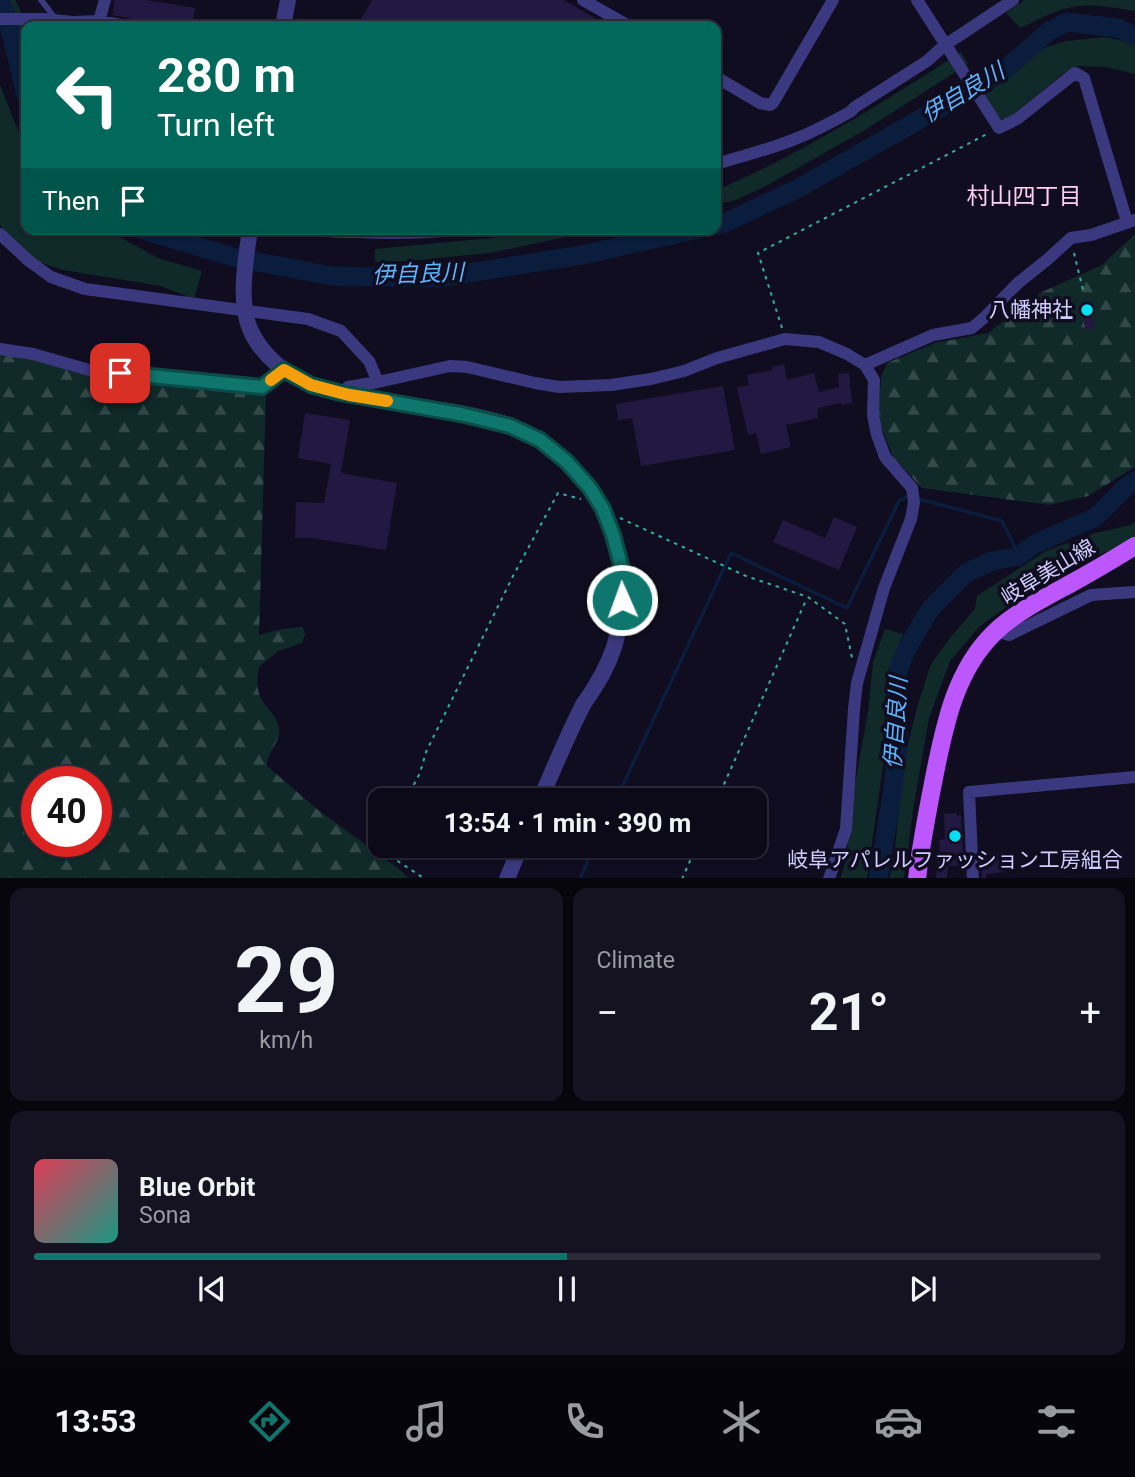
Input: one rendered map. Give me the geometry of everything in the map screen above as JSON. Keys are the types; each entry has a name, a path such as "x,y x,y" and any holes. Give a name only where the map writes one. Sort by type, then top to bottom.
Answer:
{"main road":[{"name":"岐阜美山線","path":"917,878 926,817 947,719 959,683 972,657 995,631 1032,604 1135,546"}],"street":[{"path":"99,21 104,0"},
{"path":"284,21 288,0"},
{"path":"583,0 620,21"},
{"path":"721,80 760,103 773,103 833,0"},
{"path":"865,365 933,335 972,328 1018,283 1071,239 1131,221 1084,78 1075,73 1017,118 996,125 917,0"},
{"path":"721,162 799,138 850,112 947,48 1013,0"},
{"path":"0,19 35,21"},
{"path":"0,234 51,277 85,289 308,319 341,331 369,361 377,382"},
{"path":"249,235 244,296 249,328 274,363 311,385 510,426 540,440 567,462 590,488 601,506 621,565 622,600 618,634 606,668 585,701 545,788"},
{"path":"341,393 348,387 450,366 467,367 559,387 611,385 684,371 717,358 785,339 820,342 865,365 874,380 873,415 877,435 885,457 912,488 914,502 911,519 884,588 857,683 846,829 830,878"},
{"path":"0,349 33,354 93,371 262,387 284,370"},
{"path":"995,631 1009,635 1091,595 1135,592"},
{"path":"973,878 969,792 1135,777"},
{"path":"507,878 515,858"}],"lane":[{"path":"41,0 52,21"}],"path":[{"path":"785,339 758,253 996,125"},
{"path":"1071,239 1084,294"},
{"path":"412,788 426,752 495,611 558,493 601,506 746,576 808,597 845,624 852,659"},
{"path":"722,788 808,597"},
{"path":"395,858 425,878"},
{"path":"682,878 691,858"}],"green space":[{"path":"0,0 15,0 26,21 21,21 21,68 0,11"},
{"path":"1024,0 1135,0 1135,11 1100,6 1071,7 1020,28 1006,13"},
{"path":"1106,37 1135,44 1135,74 1106,67 1077,66 1063,74 1006,120 998,119 981,95 1037,50 1066,41"},
{"path":"961,52 968,64 865,130 764,187 721,204 721,188 810,144"},
{"path":"0,85 21,138 21,235 116,235 158,258 202,271 194,299 161,286 63,270 36,261 13,242 0,225"},
{"path":"1135,234 1135,467 1088,496 1049,505 922,488 893,457 878,418 881,377 887,363 935,343 988,333 1042,292 1102,265"},
{"path":"506,235 575,235 490,253 375,262 375,249"},
{"path":"0,353 266,393 259,635 303,627 305,635 302,643 278,651 259,667 259,692 275,717 279,729 278,739 267,766 317,809 368,846 368,858 384,858 408,878 0,878"},
{"path":"1135,522 1135,537 1111,550 1055,572 980,626 950,661 929,718 904,878 889,878 894,858 903,764 918,704 931,664 975,609 977,596 1046,551 1092,534"},
{"path":"885,629 903,634 892,673 890,716 867,878 840,878 846,861 852,800 868,712 873,662"}],"building":[{"path":"115,0 146,0 195,8 193,21 134,21 112,15"},
{"path":"372,0 564,0 595,18 593,21 360,21"},
{"path":"1090,301 1095,328 1086,330 1079,304"},
{"path":"784,364 787,380 814,373 819,392 839,387 838,374 849,373 852,403 818,408 818,418 786,425 791,447 761,454 756,433 748,435 737,388 749,385 747,375 772,370 772,367"},
{"path":"723,386 735,450 641,466 632,418 618,420 616,404"},
{"path":"305,413 350,420 341,473 397,483 386,550 313,538 295,538 296,502 324,503 331,464 298,458"},
{"path":"834,517 857,527 839,570 773,542 783,520 825,538"},
{"name":"岐阜アパレルファッション工房組合","path":"944,814 961,815 964,865 948,866 947,878 936,878 937,861 941,861 939,840 945,839"},
{"path":"1004,853 1004,872 986,874 987,878 982,878 981,864 993,863 992,854"}],"waterway":[{"name":"伊自良川","path":"0,2 7,17 21,74"},
{"name":"伊自良川","path":"721,224 797,189 991,79 1048,32 1067,22 1118,28 1135,36"},
{"name":"伊自良川","path":"160,235 236,258 332,276 437,278 582,255 671,235"},
{"name":"伊自良川","path":"878,878 893,789 899,732 896,695 898,670 908,646 931,608 966,573 992,561 1019,556 1035,544 1096,517 1135,481"},
{"path":"622,788 731,553 847,608 899,501 908,496 1002,521 1019,556"},
{"path":"580,878 589,858"}],"slow traffic":[{"path":"271,380 284,370 311,385 387,401"}],"place":[{"name":"八幡神社","path":"1087,310"},
{"name":"岐阜アパレルファッション工房組合","path":"955,836"}],"district":[{"name":"村山四丁目","path":"1024,196"}],"route":[{"path":"120,373 262,387 284,370 311,385 349,395 465,415 510,426 540,440 567,462 590,488 603,509 613,535 621,565 622,600"}]}
